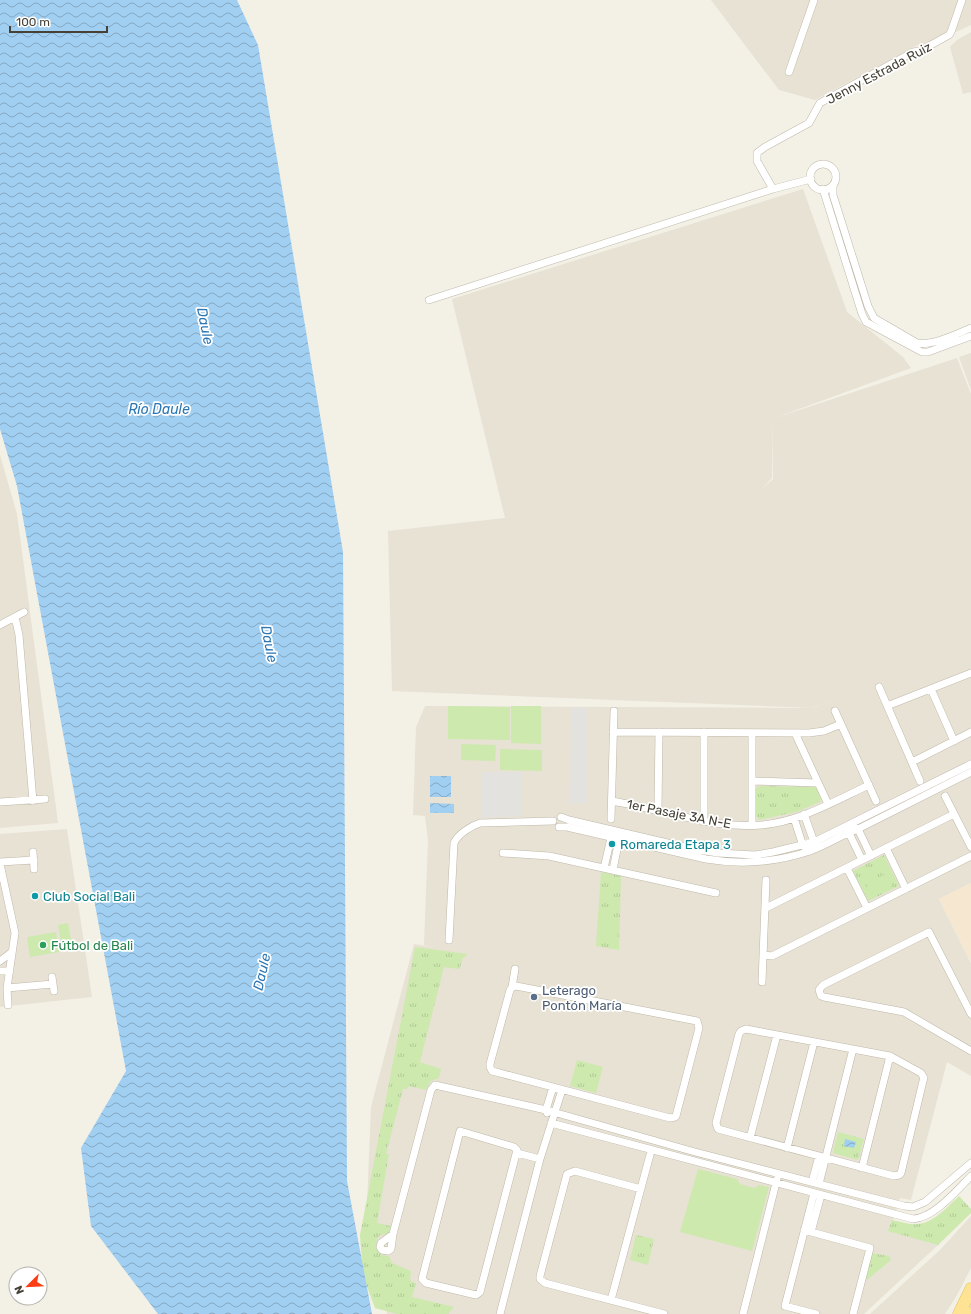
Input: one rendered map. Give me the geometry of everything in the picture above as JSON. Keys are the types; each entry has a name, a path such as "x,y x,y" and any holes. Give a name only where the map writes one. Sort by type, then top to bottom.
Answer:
{"main road":[{"path":"966,1313 971,1289"}],"street":[{"path":"789,72 814,0"},
{"name":"Jenny Estrada Ruiz","path":"773,189 756,161 757,154 765,147 809,123 820,103 913,52 920,51 949,35 962,0"},
{"path":"824,164 830,166 834,170 836,176 836,181 833,185 823,189 818,188 813,184 811,174 814,168 818,165 824,164"},
{"path":"429,300 773,189 811,179"},
{"path":"833,185 833,194 868,306 874,318 917,343 922,344 971,328"},
{"path":"823,189 862,314 866,322 922,352 928,352 971,336"},
{"path":"0,625 24,612"},
{"path":"15,617 19,635 33,801"},
{"path":"887,706 971,673"},
{"path":"879,688 920,781"},
{"path":"931,689 954,741"},
{"path":"835,710 876,801"},
{"path":"611,819 614,711"},
{"path":"613,732 809,733 824,731 841,724"},
{"path":"658,810 659,732"},
{"path":"704,732 704,822"},
{"path":"912,762 971,732"},
{"path":"752,733 752,825"},
{"path":"795,733 828,804"},
{"path":"449,940 454,843 457,838 472,826 480,823 553,821 556,817 561,817 718,854 755,855 803,846 814,842 971,764"},
{"path":"553,821 555,825 559,826 720,861 757,862 810,851 858,830 971,772"},
{"path":"752,782 817,783"},
{"name":"1er Pasaje 3A N-E","path":"612,801 658,810 704,822 729,825 762,825 794,818 869,785"},
{"path":"945,796 971,847"},
{"path":"0,802 45,799"},
{"path":"804,814 814,842 810,851"},
{"path":"766,908 954,814"},
{"path":"559,826 564,823 561,817"},
{"path":"794,818 803,846 810,851"},
{"path":"850,825 858,830 871,856"},
{"path":"850,825 849,833 862,860"},
{"path":"604,868 611,838 617,831"},
{"path":"613,870 620,839 617,831"},
{"path":"886,848 906,888"},
{"path":"33,852 34,869"},
{"path":"503,853 549,856 716,893"},
{"path":"764,955 772,956 971,856"},
{"path":"8,1005 7,988 15,934 3,884 0,863 34,860"},
{"path":"847,868 867,908"},
{"path":"762,982 766,880"},
{"path":"971,1014 929,932 823,985 819,990 821,996 824,997 904,1012 971,1051"},
{"path":"0,961 12,952"},
{"path":"512,987 516,986 694,1020 698,1023 699,1028 677,1113 674,1117 670,1118 494,1072 491,1069 490,1064 512,987 515,969"},
{"path":"0,971 10,971"},
{"path":"7,988 53,984"},
{"path":"746,1029 777,1035 890,1056 921,1073 924,1078 902,1170 899,1175 894,1176 862,1168 720,1130 716,1125 739,1034 741,1031 746,1029"},
{"path":"750,1138 777,1035"},
{"path":"788,1148 814,1042"},
{"path":"815,1183 853,1049"},
{"path":"862,1168 890,1056"},
{"path":"393,1234 431,1090 433,1086 437,1085 546,1110 778,1174 909,1207 919,1206 937,1193 971,1163"},
{"path":"550,1123 546,1110 553,1087"},
{"path":"500,1314 540,1159 550,1123 562,1090"},
{"path":"550,1123 913,1218 922,1218 927,1215 971,1176"},
{"path":"460,1132 514,1147 516,1148 517,1153 479,1293 474,1295 424,1282 423,1276 460,1132"},
{"path":"611,1300 651,1150"},
{"path":"517,1153 540,1159"},
{"path":"641,1189 575,1171 567,1174 563,1184 540,1279 545,1283 664,1314"},
{"path":"743,1314 778,1174"},
{"path":"937,1193 945,1200"},
{"path":"816,1314 785,1306 808,1231 817,1194"},
{"path":"808,1231 870,1248 853,1314"}],"shaded area":[{"path":"711,0 959,0 948,30 945,34 920,48 918,45 815,100 779,90"},
{"path":"961,0 971,0 971,25 945,37"},
{"path":"971,32 971,93 963,94 950,47 957,40"},
{"path":"803,189 847,312 903,357 911,368 775,418 957,358 971,394 971,883 939,899 971,963 971,1076 947,1062 911,1200 900,1198 890,1230 938,1245 864,1314 387,1314 379,1278 365,1253 371,1107 414,944 433,947 424,945 428,841 425,816 413,815 416,727 425,706 812,708 392,691 388,531 505,518 452,299","holes":["772,419 773,479 762,489 772,478"]},
{"path":"971,353 971,390 959,357"},
{"path":"0,455 17,514 58,823 0,828"},
{"path":"571,708 588,708 588,803 570,803"},
{"path":"481,772 521,772 521,816 481,818"},
{"path":"67,829 92,997 0,1007 0,834"},
{"path":"971,883 971,962 939,899"},
{"path":"971,1216 971,1268 945,1314 870,1314 941,1249"}],"green space":[{"path":"448,706 510,707 510,740 448,739"},
{"path":"511,706 541,706 541,744 511,743"},
{"path":"461,744 496,745 495,761 461,760"},
{"path":"500,749 542,750 542,771 500,770"},
{"path":"759,786 816,787 821,799 820,802 796,812 759,820 756,816 756,789"},
{"path":"789,789 814,790 814,802 789,802"},
{"path":"884,855 899,886 868,901 853,871"},
{"path":"601,872 621,876 619,950 596,946"},
{"path":"886,874 892,886 872,896 866,884"},
{"path":"600,922 618,922 617,944 599,943"},
{"path":"68,923 72,945 62,947 58,925"},
{"name":"Fútbol de Bali","path":"56,932 59,952 30,957 27,937"},
{"path":"415,947 468,954 462,959 460,969 444,967 420,1062 441,1069 439,1078 431,1081 426,1090 409,1086 407,1089 403,1089 386,1154 389,1154 377,1223 391,1226 388,1234 380,1235 377,1239 376,1246 381,1255 389,1256 392,1263 411,1271 410,1279 412,1282 416,1283 412,1297 454,1307 448,1314 397,1314 375,1308 363,1276 360,1235"},
{"path":"577,1060 603,1067 596,1093 570,1086"},
{"path":"838,1132 864,1139 858,1160 833,1153"},
{"path":"698,1169 737,1179 740,1184 754,1188 759,1185 769,1187 752,1251 680,1232"},
{"path":"959,1196 971,1209 971,1213 938,1245 888,1231 892,1220 910,1224 925,1223 938,1216"},
{"path":"636,1235 654,1239 648,1265 630,1260"},
{"path":"871,1253 889,1256 891,1260 867,1280 865,1277"}],"water":[{"name":"Río Daule","path":"0,0 237,0 258,45 343,552 347,1181 372,1314 158,1314 91,1226 81,1148 126,1071 17,486 0,429"},
{"path":"430,776 451,776 451,797 430,797"},
{"path":"430,803 454,804 454,813 430,813"},
{"path":"845,1139 856,1142 854,1148 844,1146"}],"place":[{"name":"Romareda Etapa 3","path":"612,844"},
{"name":"Club Social Bali","path":"35,896"},
{"name":"Fútbol de Bali","path":"43,945"},
{"name":"Leterago Pontón María","path":"534,997"}],"water label":[{"name":"Daule","path":"205,326"},
{"name":"Daule","path":"269,644"},
{"name":"Daule","path":"262,972"}]}
